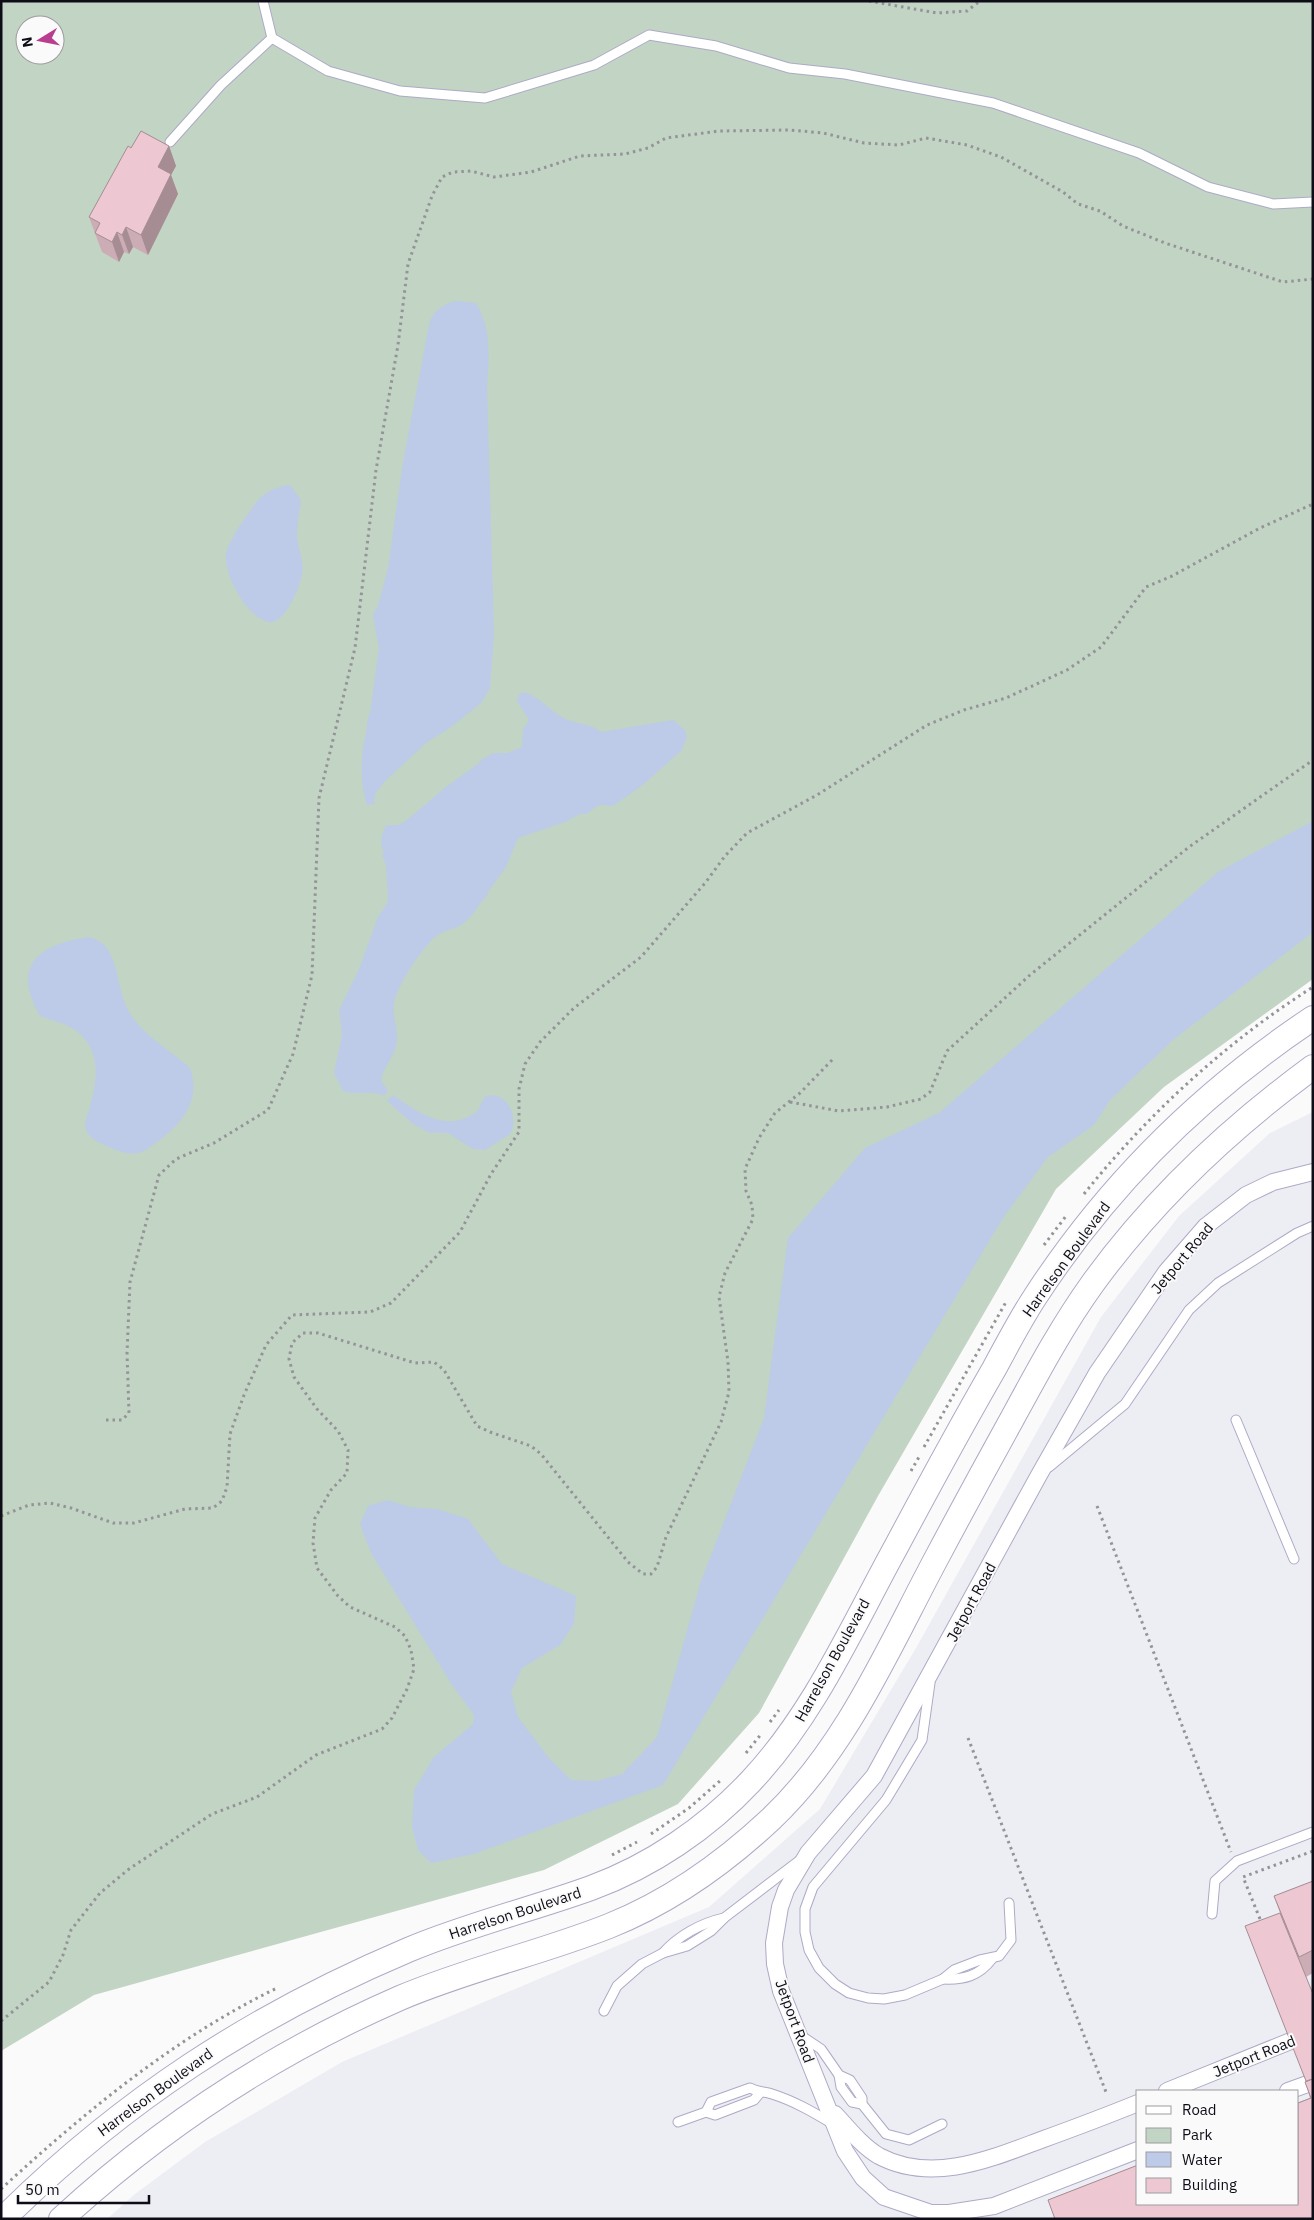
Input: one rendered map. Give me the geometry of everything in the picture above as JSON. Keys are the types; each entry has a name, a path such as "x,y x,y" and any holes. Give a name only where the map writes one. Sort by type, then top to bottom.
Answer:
{"main road":[{"name":"Harrelson Boulevard","path":"4,2219 50,2172 123,2112 201,2057 252,2026 352,1975 447,1934 595,1887 639,1867 684,1839 724,1807 750,1782 775,1753 814,1698 963,1423 1034,1298 1090,1220 1135,1168 1179,1123 1226,1082 1313,1018"},
{"path":"61,2219 96,2187 169,2129 312,2040 399,1999 461,1973 595,1931 625,1919 679,1890 727,1856 764,1826 798,1790 839,1736 875,1675 1046,1357 1093,1284 1141,1223 1212,1149 1254,1111 1313,1066"}],"street":[{"name":"Jetport Road","path":"1136,2151 994,2206 929,2216 884,2197 863,2178 845,2151 781,1991 775,1964 774,1942 780,1907 786,1890 808,1854 874,1776 1097,1373 1166,1272 1206,1226 1246,1195 1273,1182 1313,1172"},
{"name":"Jetport Road","path":"1169,2090 1313,2032"},
{"path":"1291,2090 1313,2082"},
{"name":"Jetport Road","path":"825,2102 853,2135 879,2156 928,2169 953,2168 983,2162 1136,2104"}],"lane":[{"path":"263,1 272,38 328,71 400,91 485,98 594,65 649,35 716,46 789,68 845,74 993,103 1138,153 1208,187 1273,204 1313,202"},
{"path":"170,142 221,85 272,38"},
{"path":"1039,1475 1125,1404 1188,1310 1218,1283 1297,1233 1313,1226"},
{"path":"1236,1420 1294,1559"},
{"path":"931,1675 922,1740 886,1800 813,1887 805,1909 805,1932 809,1950 819,1968 835,1984 849,1992 884,1999 905,1995 943,1979 954,1970 980,1960 999,1956 1011,1940 1009,1903"},
{"path":"1212,1914 1215,1881 1235,1862 1313,1832"},
{"path":"604,2010 617,1986 642,1964 663,1953 687,1946 711,1931 724,1918 808,1854"},
{"path":"798,2033 820,2048 840,2075 850,2080 862,2098 862,2104 886,2134 909,2140 942,2124"},
{"path":"706,2112 712,2102 750,2088 759,2094 770,2093 802,2105 834,2124"},
{"path":"678,2122 706,2112 715,2115 754,2100 759,2094"}],"path":[{"path":"869,1 937,13 967,10 980,1"},
{"path":"106,1420 122,1420 129,1413 127,1353 130,1282 159,1175 176,1159 214,1143 268,1110 293,1054 312,975 319,798 355,648 376,470 398,345 408,264 432,196 442,177 454,172 470,171 494,177 531,172 580,156 625,154 648,148 666,138 719,131 807,132 864,142 899,145 926,138 967,145 1000,157 1063,192 1078,204 1100,211 1123,226 1165,243 1283,282 1313,278"},
{"path":"1,1516 29,1505 50,1503 71,1508 113,1523 134,1523 185,1509 213,1508 222,1501 227,1488 230,1434 266,1345 292,1315 370,1312 390,1303 460,1232 491,1174 519,1132 519,1089 525,1064 540,1042 574,1008 641,957 706,882 725,856 747,833 817,796 927,725 964,710 1006,698 1067,670 1100,647 1146,586 1172,576 1260,528 1313,504"},
{"path":"790,1102 839,1111 887,1107 921,1099 930,1092 947,1051 1030,975 1190,847 1313,760"},
{"path":"1080,1199 1116,1154 1178,1093 1247,1033 1313,987"},
{"path":"1,2021 49,1982 63,1955 71,1930 100,1893 129,1869 212,1814 256,1797 316,1755 382,1729 392,1718 407,1689 414,1669 411,1650 405,1636 394,1627 350,1607 338,1596 317,1568 313,1543 315,1518 331,1490 347,1472 348,1450 338,1432 317,1409 294,1378 289,1359 292,1343 303,1333 318,1333 415,1363 434,1362 444,1370 477,1426 531,1446 541,1454 628,1562 643,1574 651,1574 656,1567 666,1538 721,1422 729,1392 728,1362 719,1297 725,1273 753,1219 752,1204 746,1191 745,1169 759,1138 775,1113 790,1102 834,1058"},
{"path":"1038,1253 1067,1214"},
{"path":"908,1478 995,1319 1011,1294"},
{"path":"1097,1506 1235,1862 1260,1919"},
{"path":"768,1725 784,1704"},
{"path":"741,1758 763,1732"},
{"path":"968,1738 1106,2092"},
{"path":"646,1837 689,1808 723,1778"},
{"path":"606,1858 638,1842"},
{"path":"1243,1877 1313,1851"},
{"path":"1,2189 56,2139 120,2086 200,2031 278,1988"}],"shaded area":[{"path":"1313,1112 1313,2219 107,2219 135,2194 205,2142 342,2062 709,1907 820,1809 916,1648 1101,1317 1179,1216 1270,1133"}],"green space":[{"path":"1,1 1313,1 1313,979 1164,1087 1056,1189 878,1496 759,1713 678,1804 544,1870 94,1995 1,2051"}],"water":[{"path":"455,301 476,303 485,323 488,344 487,386 494,634 490,688 481,703 451,727 426,743 384,782 375,794 374,804 367,805 363,787 362,759 379,648 373,615 378,606 388,568 403,462 429,325 438,309"},
{"path":"290,485 301,500 297,534 303,570 298,588 285,612 280,618 268,622 260,619 252,612 237,592 231,581 228,569 227,550 239,526 260,498 276,488"},
{"path":"525,692 537,698 562,717 572,722 593,727 601,732 673,720 685,730 687,737 682,750 644,784 613,806 599,805 586,814 580,814 565,822 518,838 506,867 471,916 462,924 441,933 432,940 418,956 405,977 394,1003 397,1041 381,1080 388,1091 384,1096 375,1093 343,1091 334,1073 342,1035 339,1010 359,969 378,917 388,902 386,865 382,855 384,852 381,842 383,831 387,825 399,825 407,820 481,760 493,753 507,753 522,747 523,729 529,720 517,701 519,694"},
{"path":"1313,821 1313,932 1173,1040 1110,1100 1094,1125 1048,1157 1003,1218 663,1785 474,1854 431,1863 418,1850 412,1827 414,1790 434,1757 473,1724 474,1715 452,1685 371,1553 360,1524 368,1506 387,1500 410,1507 437,1509 468,1519 502,1564 576,1596 574,1624 560,1645 522,1668 511,1692 518,1717 548,1757 571,1780 596,1781 622,1774 657,1737 701,1581 764,1418 788,1238 865,1148 939,1113 1218,872"},
{"path":"88,937 98,941 111,954 125,1003 136,1022 153,1039 190,1068 193,1079 192,1099 183,1117 161,1139 138,1153 119,1151 97,1141 87,1132 85,1127 95,1078 96,1067 94,1057 84,1038 75,1030 40,1016 28,983 29,971 34,960 43,952 70,941"},
{"path":"393,1095 422,1114 443,1121 454,1121 476,1112 486,1096 493,1095 500,1097 510,1107 513,1128 510,1134 485,1150 473,1149 448,1133 430,1133 413,1124 387,1101"}],"building":[{"path":"141,131 169,146 158,167 171,174 141,235 126,227 122,235 117,232 112,242 95,233 100,223 89,217 128,146 131,148"},
{"path":"1313,1881 1313,1950 1299,1957 1274,1896"},
{"path":"1280,1913 1313,1994 1313,2079 1306,2081 1245,1926"},
{"path":"1313,2079 1313,2219 1055,2219 1048,2200 1136,2166 1136,2205 1299,2205 1299,2103 1311,2098 1305,2082"}]}
